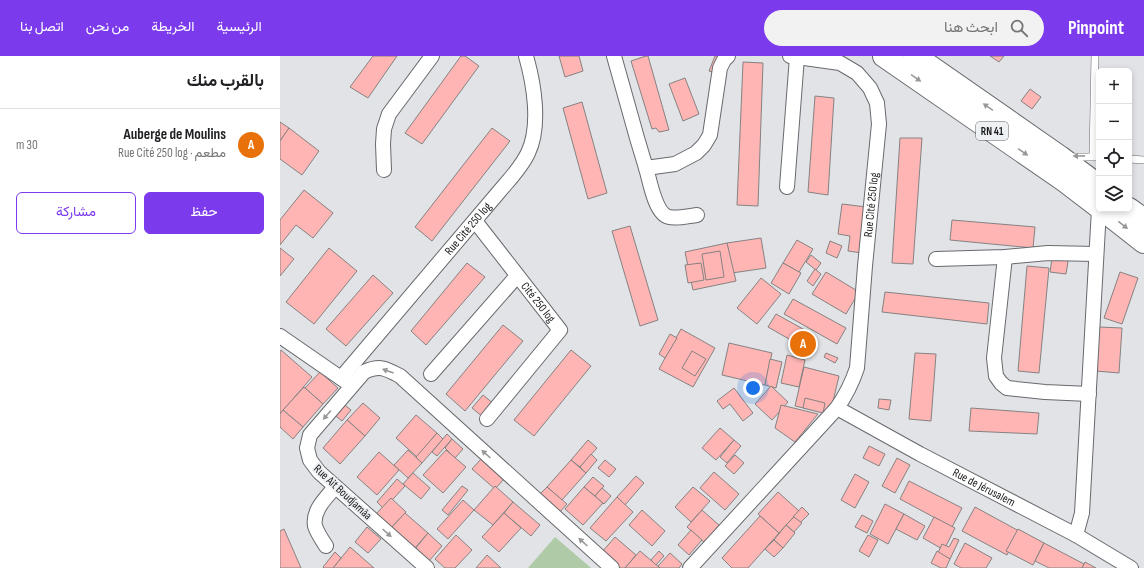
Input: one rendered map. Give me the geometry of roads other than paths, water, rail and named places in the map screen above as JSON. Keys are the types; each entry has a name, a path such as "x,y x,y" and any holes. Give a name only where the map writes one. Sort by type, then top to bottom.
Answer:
{"highway":[{"name":"RN 41","path":"884,56 1065,181 1096,205"},
{"name":"RN 41","path":"915,56 1096,184"},
{"path":"1132,211 1144,220"},
{"name":"RN 41","path":"1105,212 1144,242"}],"street":[{"path":"384,170 384,129 389,114 432,56"},
{"name":"Rue Cité 250 log","path":"347,381 516,172 528,154 533,139 534,101 526,56"},
{"path":"614,56 636,138 657,205 662,214 667,217 673,218 697,215"},
{"path":"646,168 675,164 696,153 704,145 712,129 720,68 728,56"},
{"name":"Rue Cité 250 log","path":"690,568 837,408 852,382 857,368 879,124 877,103 870,88 857,73 840,63 790,56"},
{"path":"786,186 797,56"},
{"path":"1076,535 1082,513 1100,212"},
{"name":"Cité 250 log","path":"475,221 560,330 487,419"},
{"path":"936,259 1005,257 1048,253 1096,254"},
{"path":"1005,257 994,358 996,376 1007,388 1045,392 1089,394"},
{"path":"432,374 517,276"},
{"path":"280,336 347,381 374,368 388,369 400,376 612,568"},
{"name":"Rue Ait Boudjamâa","path":"347,381 310,435 307,448 310,460 319,472 335,487 427,568"},
{"name":"Rue de Jérusalem","path":"837,408 920,454 1076,535 1131,568"},
{"path":"326,546 315,526 315,516 319,506 335,487"}],"lane":[{"path":"1060,157 1096,156 1095,56"},
{"path":"1132,159 1144,160"}],"place":[{"name":"Auberge de Moulins","path":"803,344"}]}
